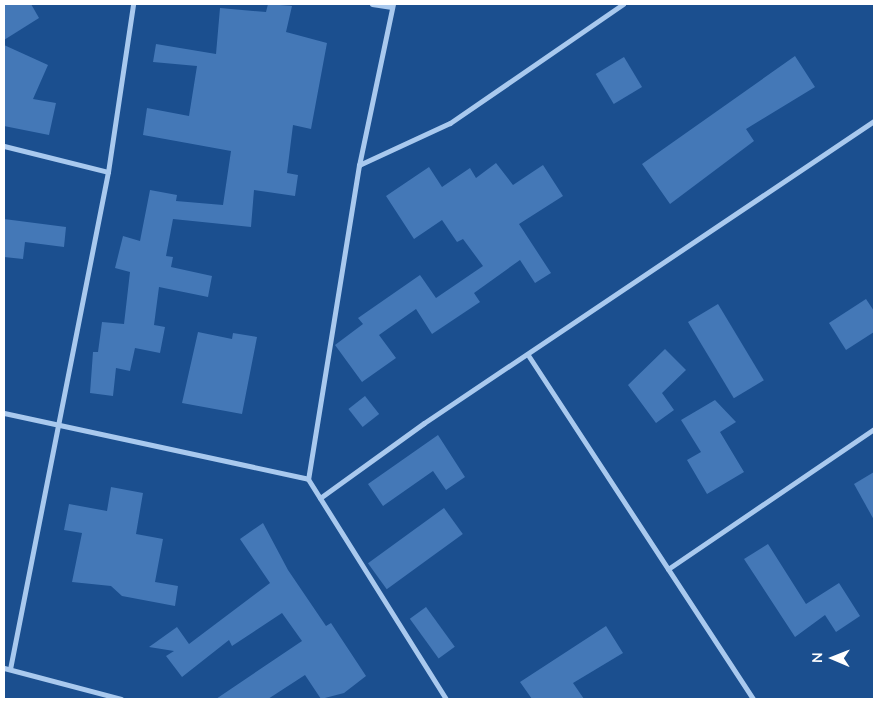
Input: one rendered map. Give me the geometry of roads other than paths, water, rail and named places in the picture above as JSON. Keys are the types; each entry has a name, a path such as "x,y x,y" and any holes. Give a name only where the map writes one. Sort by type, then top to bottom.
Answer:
{"street":[{"path":"121,699 7,669 55,425 108,172 133,4"},
{"path":"372,4 392,6 359,165 308,479 446,699"},
{"path":"359,165 450,123 623,4"},
{"path":"320,498 874,121"},
{"path":"4,146 108,172"},
{"path":"528,355 753,699"},
{"path":"4,413 308,479"},
{"path":"668,569 874,429"}]}
